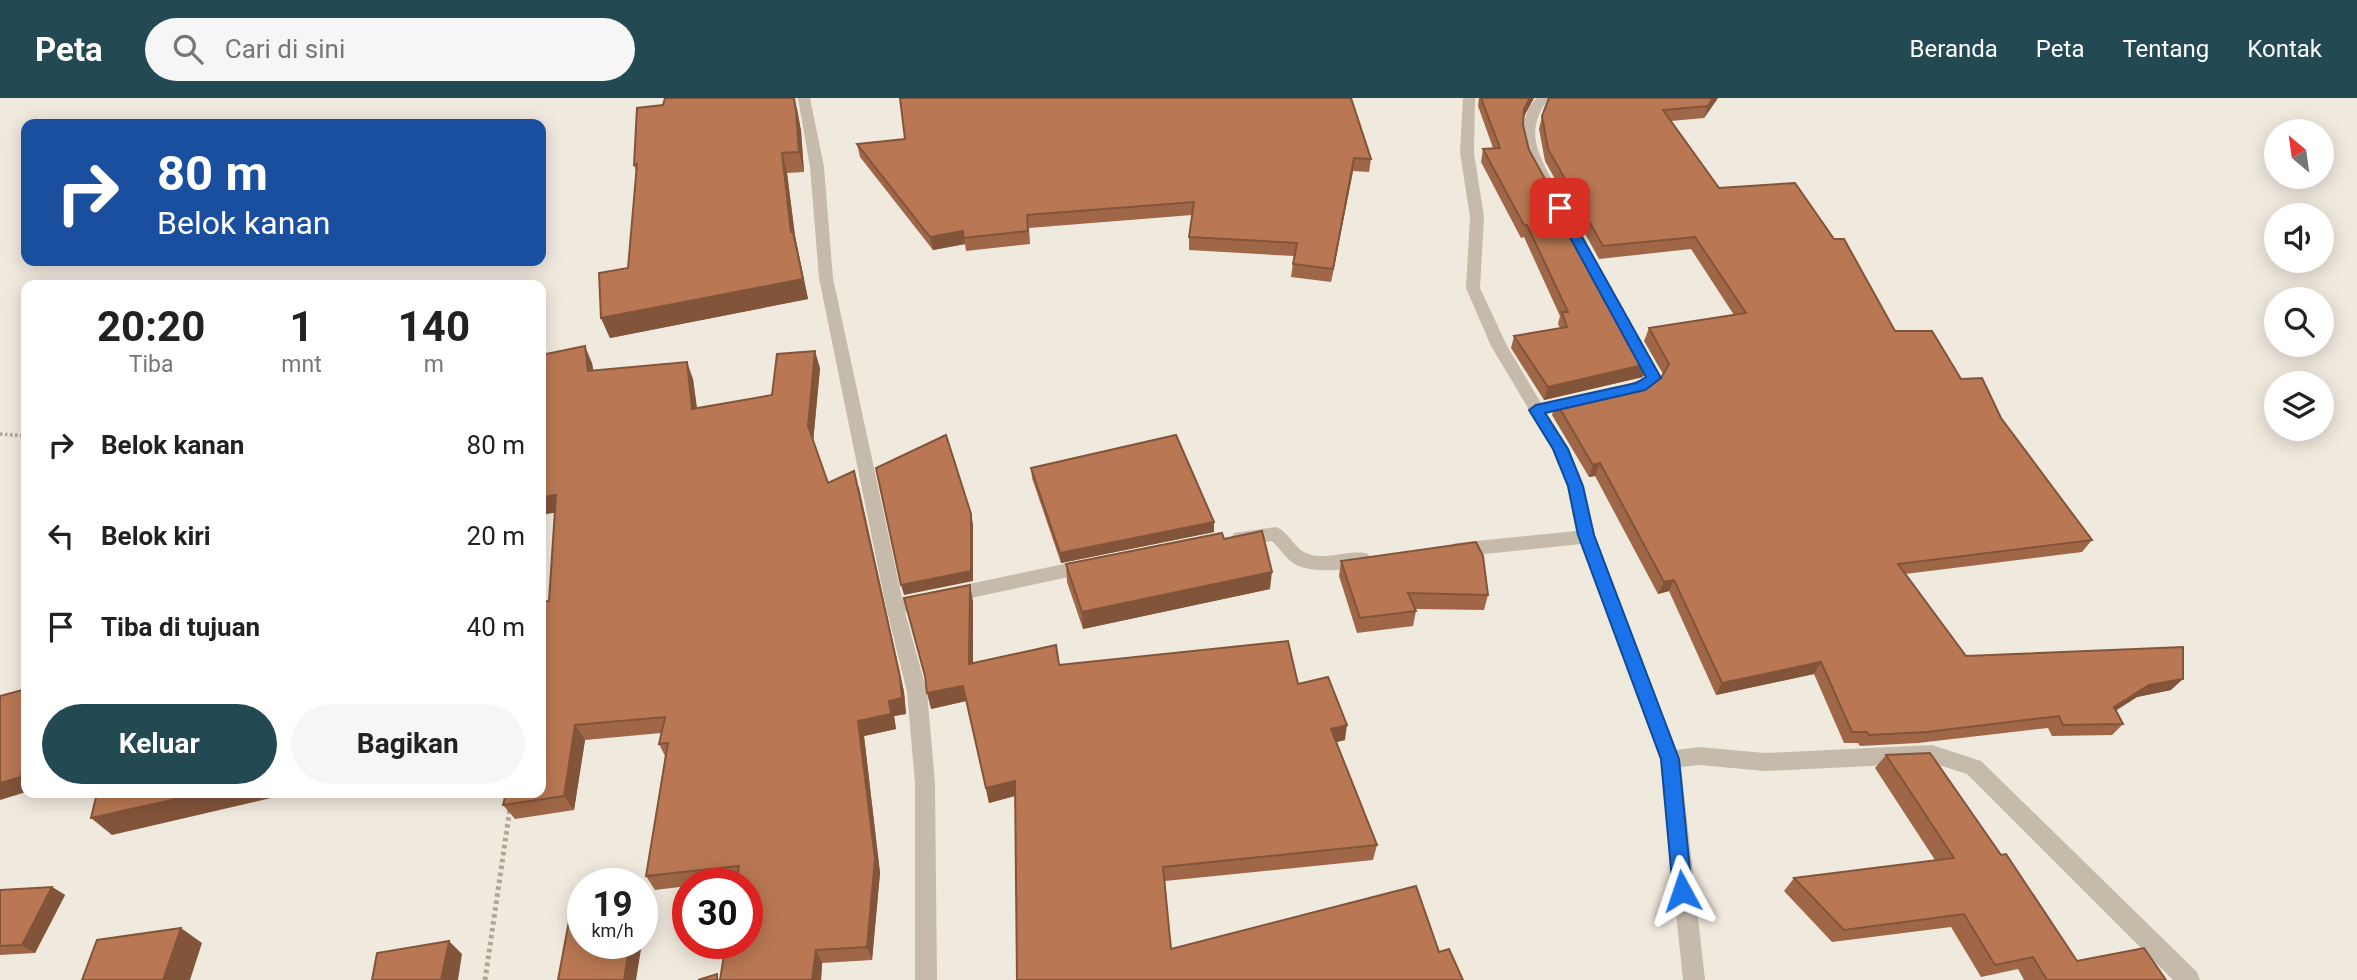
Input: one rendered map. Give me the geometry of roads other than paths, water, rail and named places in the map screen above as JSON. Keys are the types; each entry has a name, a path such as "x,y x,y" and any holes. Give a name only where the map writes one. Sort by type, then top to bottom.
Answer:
{"street":[{"path":"804,98 817,167 827,278 895,607 917,692 924,770 926,980"},
{"path":"1469,98 1467,153 1476,216 1473,288 1499,346 1543,408 1575,486 1586,535 1670,759 1694,980"},
{"path":"1543,98 1529,118 1526,132 1536,162 1554,197"},
{"path":"1614,393 1648,385 1654,378 1623,327"},
{"path":"1221,541 1276,534 1300,559 1325,563 1377,558"},
{"path":"1443,551 1572,540 1586,535"},
{"path":"895,607 1104,563"},
{"path":"1670,759 1699,756 1765,762 1932,754 1974,767 2189,980"}]}
